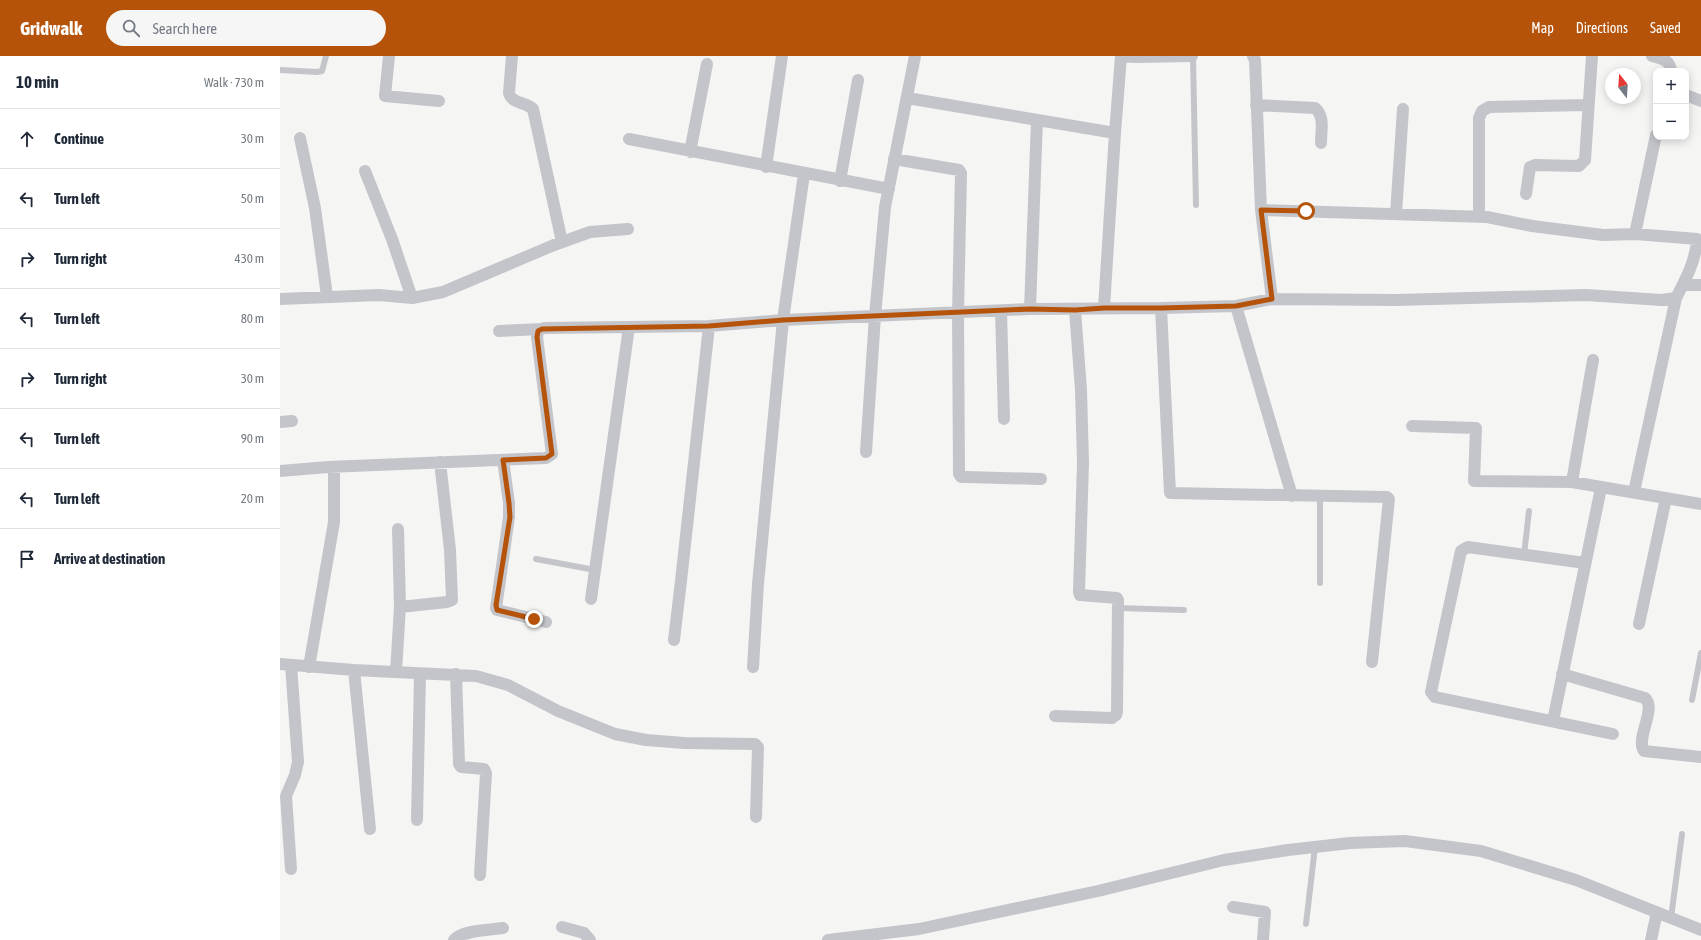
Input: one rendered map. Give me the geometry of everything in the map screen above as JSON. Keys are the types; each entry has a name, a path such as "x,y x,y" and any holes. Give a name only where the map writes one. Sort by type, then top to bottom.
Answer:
{"street":[{"path":"389,56 385,96 440,102"},
{"path":"512,56 509,94 514,100 533,109 562,242"},
{"path":"766,167 782,56"},
{"path":"866,452 884,207 889,189 915,56"},
{"path":"1104,308 1115,133 1122,56 1192,56"},
{"path":"1253,56 1255,60 1261,210 1272,299"},
{"path":"1526,194 1530,167 1534,165 1579,166 1585,160 1592,56"},
{"path":"1652,56 1663,58 1668,61 1671,68"},
{"path":"690,152 707,64"},
{"path":"840,180 858,80"},
{"path":"1689,97 1701,101"},
{"path":"907,98 1115,133"},
{"path":"1256,105 1315,108 1322,117 1321,143"},
{"path":"1479,217 1479,118 1482,111 1489,107 1588,105"},
{"path":"1396,214 1403,109"},
{"path":"1030,309 1037,120"},
{"path":"300,138 315,208 327,296"},
{"path":"629,139 766,167 889,189"},
{"path":"1635,234 1655,140"},
{"path":"894,159 961,171 958,313 959,474 961,477 1041,478"},
{"path":"366,171 392,239 412,298"},
{"path":"753,667 758,584 783,320 804,174"},
{"path":"1261,210 1479,217 1603,235 1699,234 1690,272 1676,298 1634,492"},
{"path":"280,299 378,295 412,298 443,292 562,242 590,232 628,228"},
{"path":"1683,285 1701,285"},
{"path":"498,331 709,326 783,320 1030,309 1075,310 1104,308 1236,306 1272,299 1396,300 1586,295 1662,300 1676,298"},
{"path":"1236,306 1292,496"},
{"path":"1161,308 1170,493 1387,497 1389,499 1372,662"},
{"path":"1055,716 1112,718 1116,715 1117,598 1083,596 1080,595 1079,592 1083,463 1081,390 1075,310"},
{"path":"1001,311 1004,419"},
{"path":"674,640 709,326"},
{"path":"591,599 629,327"},
{"path":"280,471 334,467 546,458 552,454 537,337 538,331 542,329"},
{"path":"1572,482 1593,360"},
{"path":"1412,426 1476,428 1474,481 1572,482 1701,504"},
{"path":"503,460 510,517 496,608 497,610 546,622"},
{"path":"400,607 447,602 452,600 450,550 440,462"},
{"path":"309,667 334,522 334,467"},
{"path":"1553,721 1601,488"},
{"path":"1639,624 1651,574 1666,498"},
{"path":"396,672 400,607 398,529"},
{"path":"1585,563 1468,547 1461,551 1431,692 1435,697 1613,734"},
{"path":"291,869 286,796 295,775 298,762 286,664 354,670 476,676 508,685 558,711 615,734 646,740 755,744 758,747 756,817"},
{"path":"354,670 370,829"},
{"path":"417,820 420,674"},
{"path":"456,674 459,764 461,767 484,769 486,773 480,875"},
{"path":"1562,674 1645,698 1649,705 1641,743 1644,751 1701,757"},
{"path":"828,940 919,929 1098,892 1224,860 1350,843 1405,841 1482,851 1576,880 1701,930"},
{"path":"1233,907 1265,912 1262,940"},
{"path":"1651,940 1658,912"},
{"path":"454,940 456,937 466,933 503,928"},
{"path":"562,928 584,934 590,940"}],"lane":[{"path":"280,70 322,71 326,56"},
{"path":"1192,56 1196,205"},
{"path":"1320,496 1320,583"},
{"path":"1524,555 1529,511"},
{"path":"536,559 595,570"},
{"path":"1118,608 1184,610"},
{"path":"1692,700 1701,653"},
{"path":"1671,918 1682,834"},
{"path":"1306,924 1315,847"}],"route":[{"path":"534,619 497,610 496,605 510,517 503,460 546,458 550,457 552,454 537,337 538,331 544,328 709,326 783,320 1030,309 1075,310 1104,308 1236,306 1272,299 1261,210 1306,211"}]}
